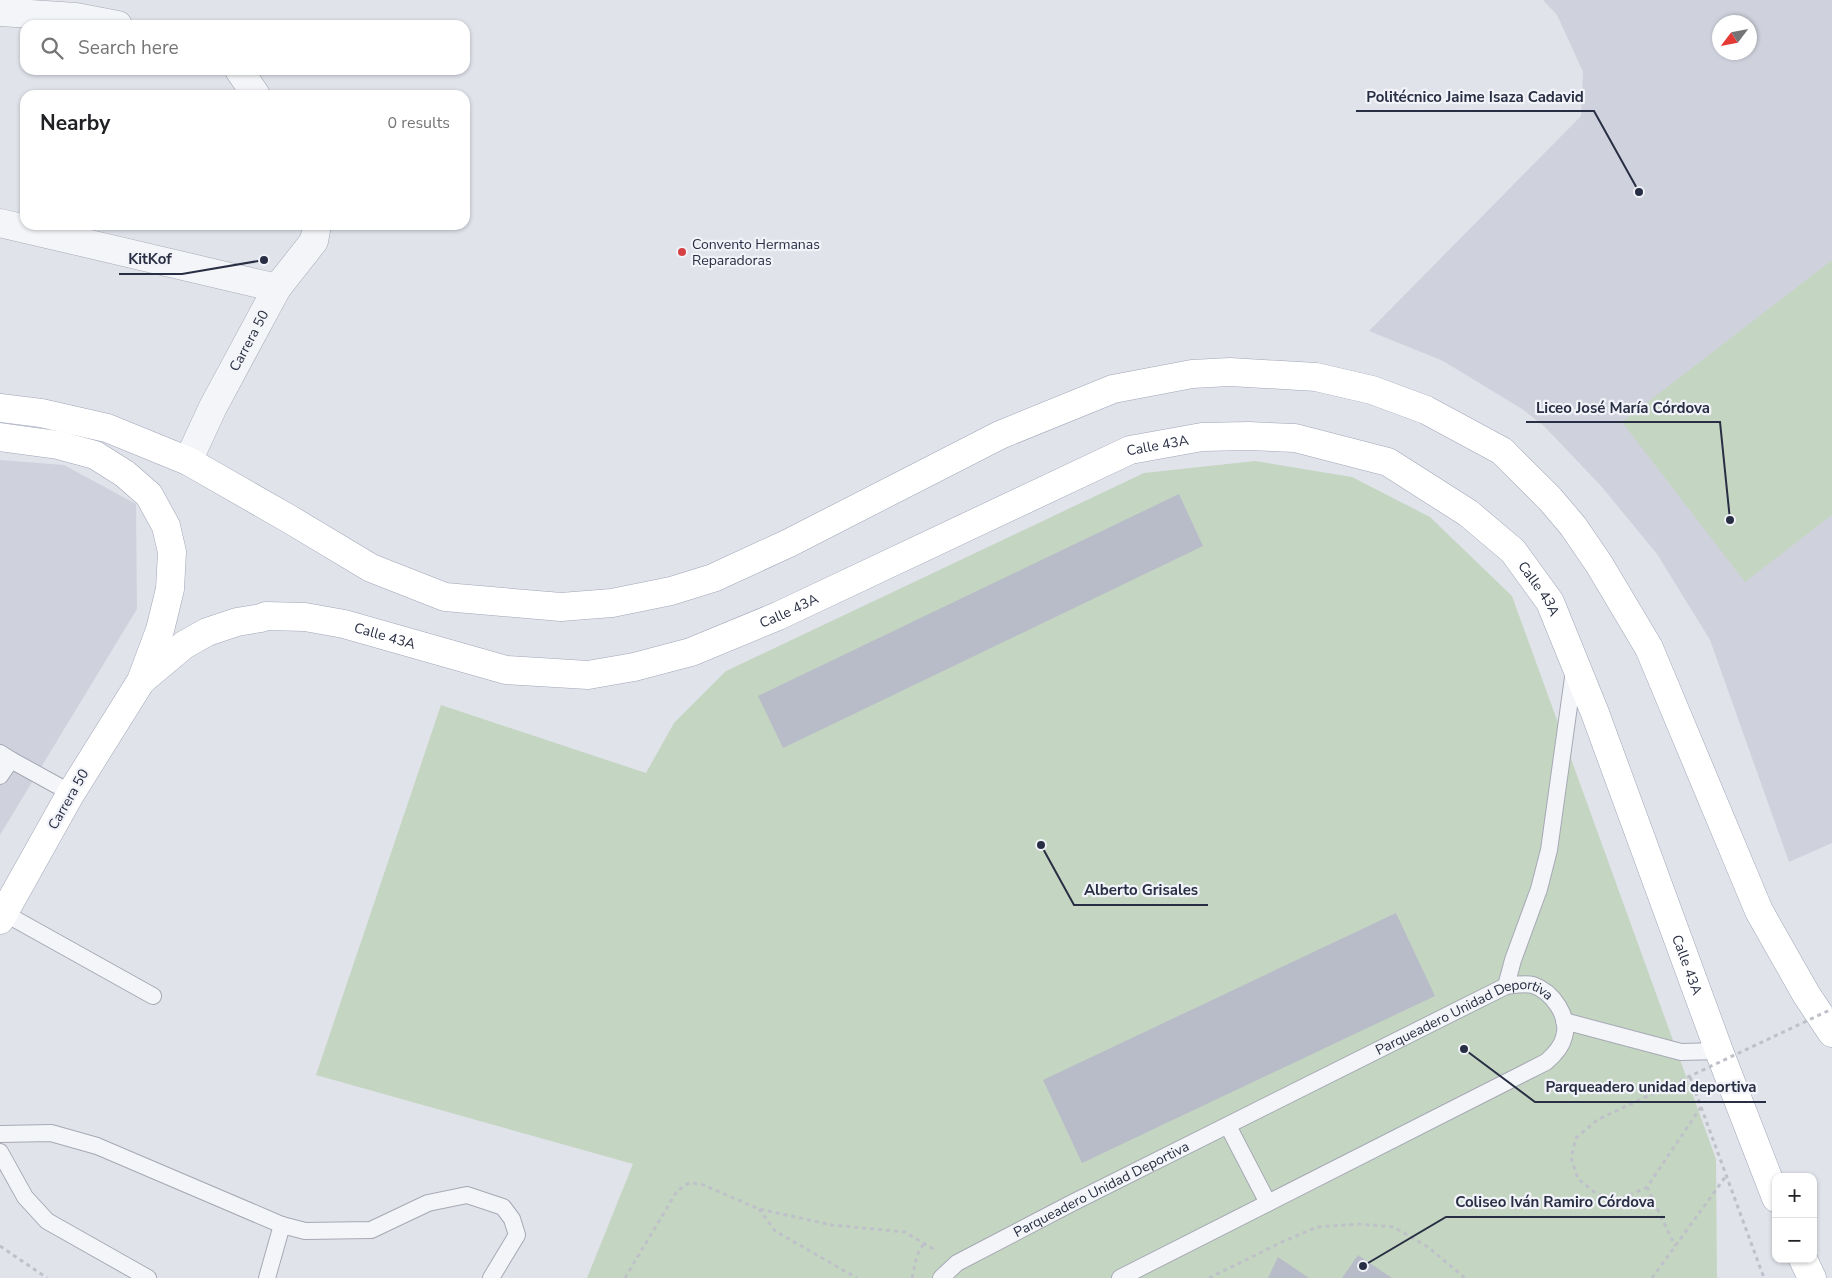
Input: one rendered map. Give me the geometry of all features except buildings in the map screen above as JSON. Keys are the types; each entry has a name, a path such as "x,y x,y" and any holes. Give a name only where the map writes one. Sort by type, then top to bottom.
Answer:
{"main road":[{"path":"0,408 41,413 108,428 188,461 371,568 444,597 561,607 612,603 671,591 713,578 789,544 1000,435 1113,389 1192,374 1230,372 1316,377 1372,390 1426,410 1502,451 1550,499 1572,526 1599,564 1649,648 1759,911 1806,994 1832,1033"},
{"path":"0,437 58,445 95,456 126,474 149,496 166,526 172,552 170,589 160,630 142,681"},
{"name":"Calle 43A","path":"142,681 184,645 207,632 237,622 266,616 305,617 344,624 506,670 588,675 634,667 691,652 778,616 1130,450 1202,437 1295,438 1388,462 1468,513 1513,551 1550,602 1575,662 1719,1051 1772,1188"},
{"name":"Carrera 50","path":"2,917 71,792 142,681"},
{"path":"1805,1263 1812,1278"}],"street":[{"path":"0,12 76,17 92,20"},
{"path":"242,75 253,90"},
{"path":"0,223 20,228"},
{"path":"30,230 277,288"},
{"name":"Carrera 50","path":"188,461 213,407 277,288 314,241 316,230"}],"lane":[{"path":"1506,986 1539,889 1549,850 1575,662"},
{"path":"0,776 5,757 71,792"},
{"path":"2,917 153,996"},
{"name":"Parqueadero Unidad Deportiva","path":"941,1278 958,1263 1506,986 1532,985 1556,1001 1564,1021 1564,1038 1555,1053 1546,1062 1120,1278"},
{"path":"1564,1021 1681,1052 1719,1051"},
{"path":"1228,1126 1268,1203"},
{"path":"0,1134 51,1133 98,1146 282,1225 305,1231 371,1230 428,1203 467,1195 503,1207 512,1218 515,1227 517,1235 491,1278"},
{"path":"0,1152 25,1197 47,1222 148,1278"},
{"path":"267,1278 282,1225"}],"path":[{"path":"1701,1107 1646,1187 1621,1199 1597,1194 1578,1179 1571,1158 1576,1138 1597,1120 1832,1009"},
{"path":"1681,1052 1764,1278"},
{"path":"1652,1278 1726,1175"},
{"path":"625,1278 677,1191 690,1183 701,1184 759,1209 832,1225 905,1232 958,1263"},
{"path":"1646,1187 1675,1246"},
{"path":"759,1209 775,1231 857,1278"},
{"path":"1209,1278 1317,1227 1359,1224 1394,1227 1428,1247 1465,1278"},
{"path":"912,1278 917,1256 924,1243"},
{"path":"0,1246 47,1278"}],"shaded area":[{"path":"1543,0 1832,0 1832,843 1789,862 1710,640 1657,554 1601,486 1544,426 1522,409 1443,361 1369,331 1581,116 1583,72 1557,15"},
{"path":"0,460 64,465 136,504 137,609 0,835"}],"green space":[{"path":"1832,260 1832,515 1745,582 1622,422"},
{"path":"1255,461 1352,477 1430,517 1512,596 1716,1159 1717,1278 587,1278 633,1164 316,1075 441,705 646,773 674,723 726,671 1144,473"}],"place":[{"name":"Politécnico Jaime Isaza Cadavid","path":"1639,192"},
{"name":"Convento Hermanas Reparadoras","path":"682,252"},
{"name":"KitKof","path":"264,260"},
{"name":"Liceo José María Córdova","path":"1730,520"},
{"name":"Alberto Grisales","path":"1041,845"},
{"name":"Parqueadero unidad deportiva","path":"1464,1049"},
{"name":"Coliseo Iván Ramiro Córdova","path":"1363,1266"}]}
